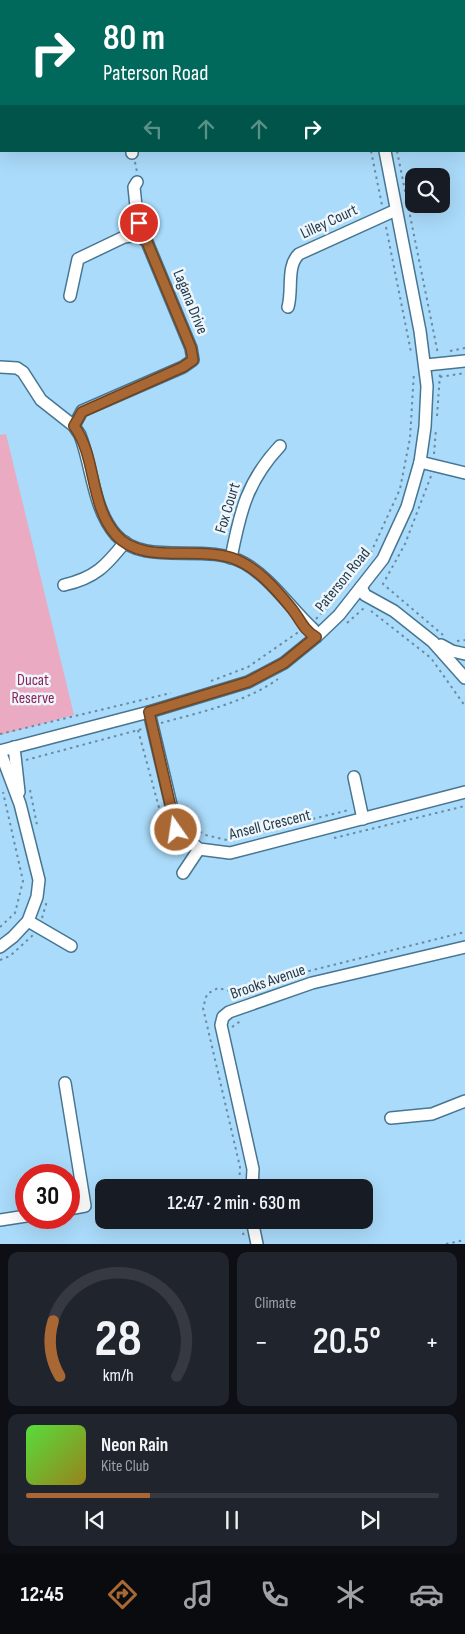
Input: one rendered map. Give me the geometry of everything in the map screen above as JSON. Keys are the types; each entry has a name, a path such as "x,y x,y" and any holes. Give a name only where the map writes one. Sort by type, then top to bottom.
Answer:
{"street":[{"name":"Paterson Road","path":"0,751 149,712 248,682 284,663 316,637 339,614 357,584 383,559 407,508 420,462 427,405 385,152"},
{"name":"Lagana Drive","path":"74,426 80,423 92,408 183,367 193,360 191,348 147,242 139,235 134,187 137,182"},
{"name":"Lilley Court","path":"288,307 292,294 291,274 294,259 306,249 396,210"},
{"path":"70,296 78,259 124,237 139,235"},
{"path":"421,361 465,361"},
{"path":"0,367 17,368 23,372 41,400 74,426 83,443 106,518 116,535 143,550 161,553 210,552 244,563 260,575 307,627 308,633 316,637"},
{"name":"Fox Court","path":"231,558 245,498 265,462 280,446"},
{"path":"420,462 465,473"},
{"path":"64,585 82,581 105,567 126,542"},
{"path":"357,584 365,595 394,612 461,661"},
{"path":"149,712 176,830 199,849 184,873"},
{"path":"14,747 20,804"},
{"path":"0,751 20,804 39,880 37,897 28,921 13,937 0,947"},
{"path":"354,777 362,813"},
{"name":"Ansell Crescent","path":"199,849 230,853 362,813 465,792"},
{"path":"28,921 71,946"},
{"name":"Brooks Avenue","path":"252,1179 253,1169 221,1025 223,1017 229,1012 312,983 465,946"},
{"path":"66,1083 79,1164"},
{"path":"391,1118 432,1114 465,1101"},
{"path":"80,1174 85,1206 80,1207"},
{"path":"0,1220 15,1218"},
{"path":"254,1229 257,1244"}],"path":[{"path":"132,152 137,182"},
{"path":"371,152 411,354 421,361"},
{"path":"421,361 465,348"},
{"path":"365,566 400,489 410,438 421,361"},
{"path":"440,377 465,373"},
{"path":"204,684 248,666 307,627 357,584"},
{"path":"365,607 431,658 465,706"},
{"path":"0,734 177,692"},
{"path":"138,730 160,816 167,833"},
{"path":"0,927 15,913 23,880 2,787"},
{"path":"334,838 465,806"},
{"path":"184,815 188,824 205,835 227,840 362,813"},
{"path":"278,983 301,973 465,932"},
{"path":"239,1179 240,1167 203,1008 207,994 218,988 242,994 261,989"},
{"path":"229,1030 237,1022 246,1018"},
{"path":"242,1229 245,1244"},
{"path":"446,1244 465,1240"}],"green space":[{"name":"Ducat Reserve","path":"6,434 74,715 0,735 0,435"}],"route":[{"path":"139,223 139,235 147,242 191,348 193,360 183,367 82,412 76,418 74,426 80,434 83,443 100,506 116,535 143,550 161,553 185,551 210,552 244,563 273,587 292,609 308,633 316,637 284,663 248,682 149,712 176,830"}]}
